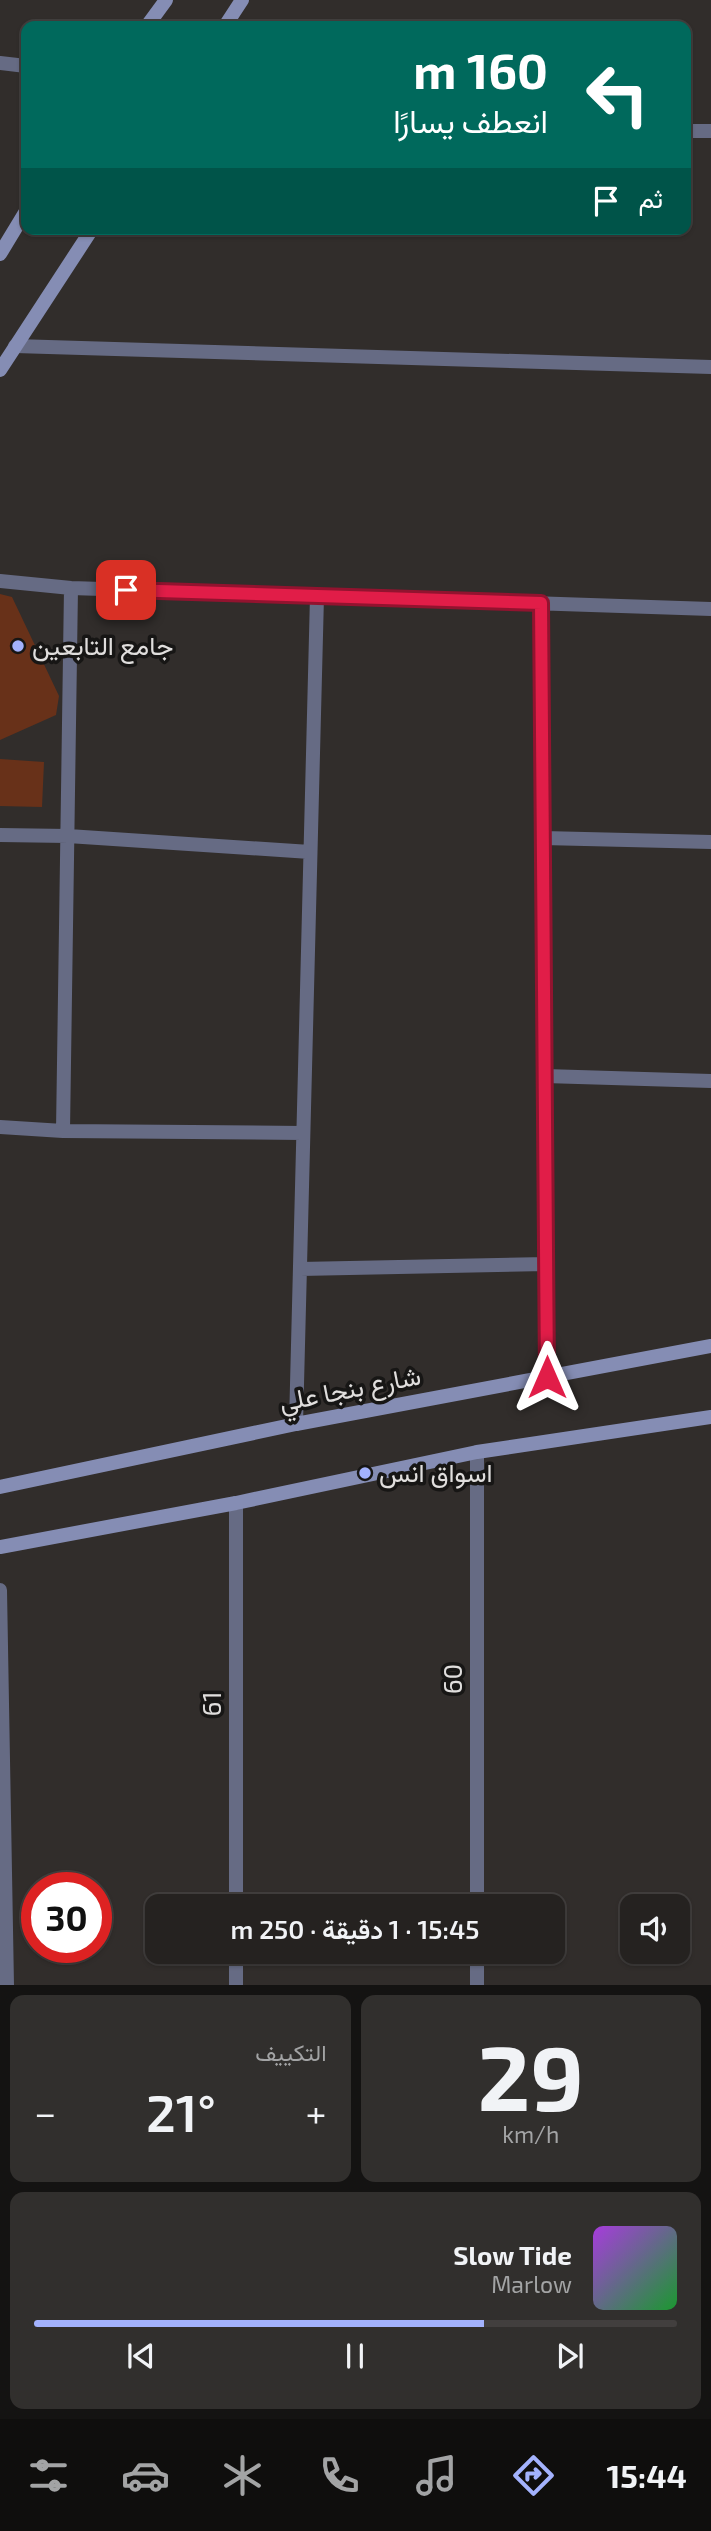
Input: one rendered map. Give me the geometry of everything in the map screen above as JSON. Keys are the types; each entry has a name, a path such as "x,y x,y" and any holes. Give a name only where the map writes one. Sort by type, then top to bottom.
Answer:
{"main road":[{"path":"151,21 166,0"},
{"path":"228,21 242,0"},
{"path":"0,254 21,219"},
{"path":"0,370 88,235"},
{"name":"شارع بنجا علي","path":"0,1487 296,1424 711,1346"},
{"path":"0,1547 236,1503 477,1452 711,1417"}],"street":[{"path":"0,63 21,65"},
{"path":"691,131 711,131"},
{"path":"15,346 711,367"},
{"path":"0,581 71,588 711,609"},
{"path":"63,1130 71,588"},
{"path":"296,1424 317,596"},
{"path":"541,603 547,1377"},
{"path":"0,835 68,836 310,852"},
{"path":"543,838 711,842"},
{"path":"545,1076 711,1081"},
{"path":"0,1127 303,1133"},
{"path":"300,1269 546,1264"},
{"name":"60","path":"477,1452 477,1894"},
{"name":"61","path":"236,1503 236,1894"},
{"path":"0,1590 7,1985"},
{"path":"236,1964 236,1985"},
{"path":"477,1964 477,1985"}],"building":[{"name":"جامع التابعين","path":"0,594 12,597 59,696 56,715 0,740"},
{"path":"0,759 44,762 42,807 0,806"}],"place":[{"name":"جامع التابعين","path":"18,646"},
{"name":"اسواق انس","path":"365,1473"}],"route":[{"path":"126,590 541,603 547,1377"}]}
